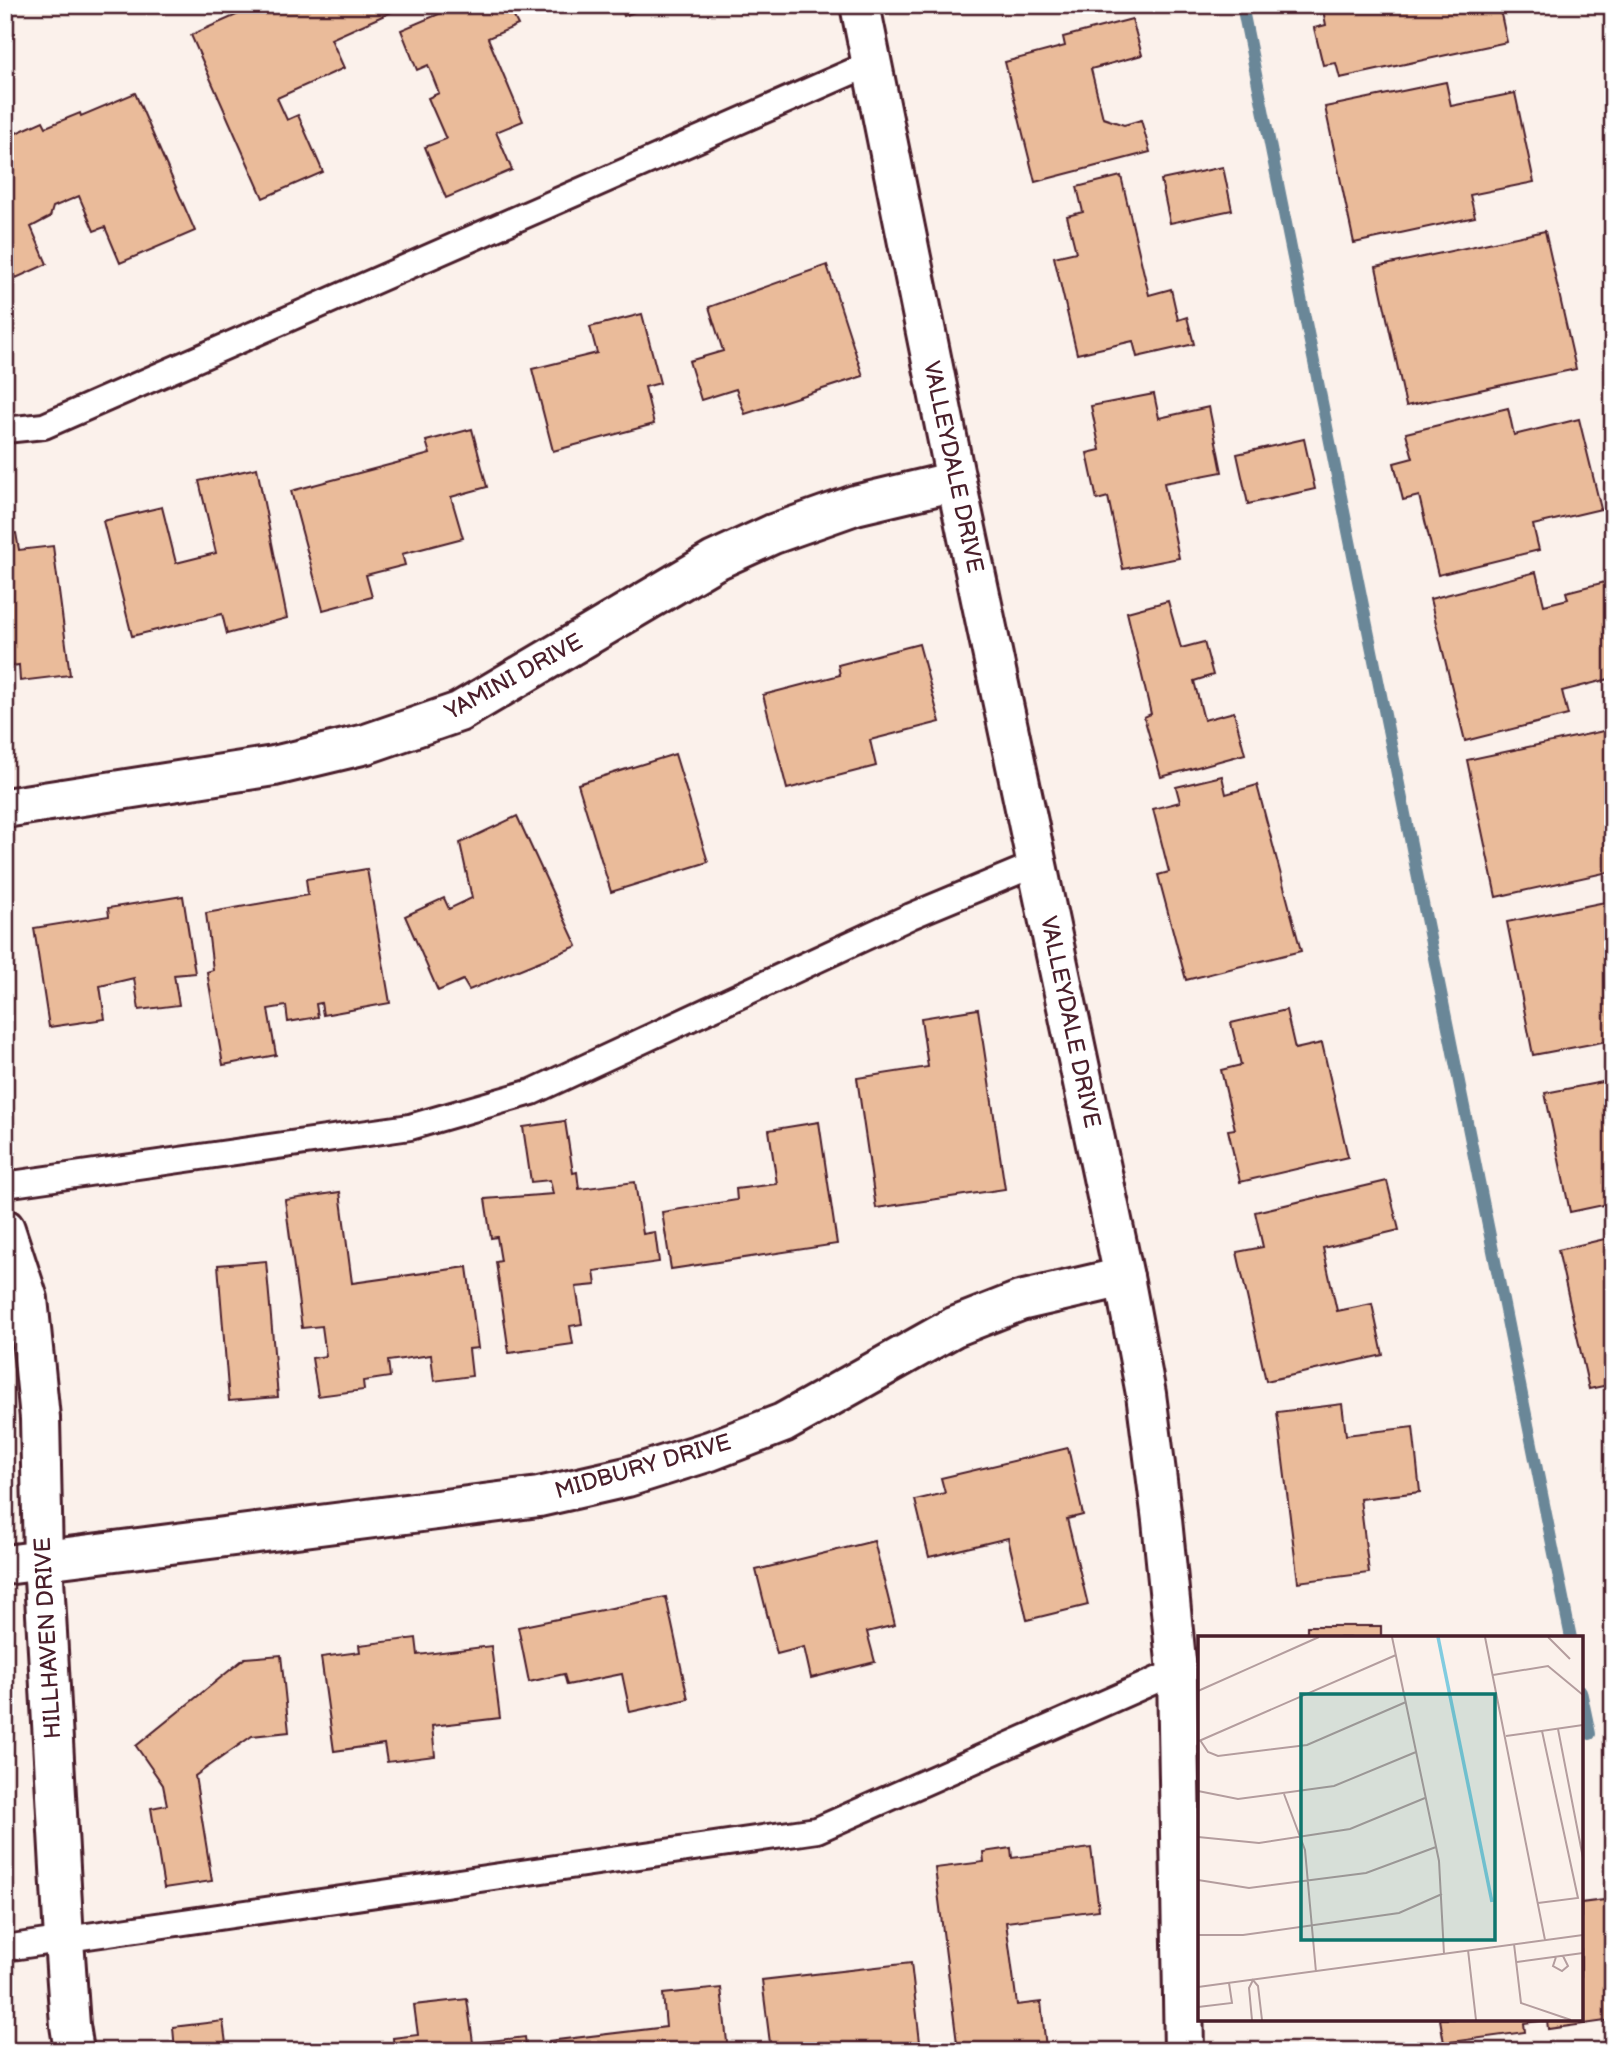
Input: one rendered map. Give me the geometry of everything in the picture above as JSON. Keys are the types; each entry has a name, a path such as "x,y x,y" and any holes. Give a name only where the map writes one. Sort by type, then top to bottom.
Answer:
{"street":[{"name":"VALLEYDALE DRIVE","path":"860,5 1146,1394 1177,1671 1184,2051"},
{"name":"YAMINI DRIVE","path":"5,808 274,766 366,744 446,717 459,712 726,556 773,534 855,506 956,481"},
{"name":"HILLHAVEN DRIVE","path":"5,1229 28,1298 40,1418 43,1560 64,1940 74,2051"},
{"name":"MIDBURY DRIVE","path":"5,1564 539,1497 627,1477 710,1451 783,1423 965,1323 1020,1301 1124,1277"}],"lane":[{"path":"5,430 44,426 872,63"},
{"path":"5,1185 410,1127 532,1093 911,916 1036,864"},
{"path":"5,1948 817,1830 1177,1671"}],"building":[{"path":"259,5 407,5 331,39 344,68 277,98 287,120 298,115 323,172 263,198 191,35"},
{"path":"460,5 532,5 512,13 518,25 488,38 523,121 496,132 512,170 446,198 425,147 446,139 428,98 439,93 428,65 417,70 401,30"},
{"path":"620,5 653,5 624,16"},
{"path":"1322,5 1499,5 1507,42 1340,78 1336,63 1323,65 1314,28 1326,25"},
{"path":"1132,19 1142,55 1091,69 1103,118 1124,125 1141,120 1150,152 1035,182 1005,62 1065,46 1063,37"},
{"path":"1446,82 1451,106 1515,93 1534,182 1470,195 1475,217 1354,243 1325,107"},
{"path":"135,93 195,231 120,263 105,227 94,231 79,196 53,207 50,217 31,227 47,264 16,278 5,254 5,138 43,121 46,127 80,113 81,116"},
{"path":"1223,167 1232,210 1170,223 1161,180"},
{"path":"1121,176 1149,295 1171,289 1178,320 1187,317 1194,344 1137,357 1133,341 1077,354 1054,257 1076,252 1067,216 1083,212 1077,187"},
{"path":"1545,231 1576,369 1406,406 1376,267"},
{"path":"827,265 863,376 745,414 736,389 701,400 689,361 723,351 709,307"},
{"path":"642,314 660,383 645,387 654,424 553,451 532,369 597,353 590,327"},
{"path":"1154,394 1159,418 1209,407 1222,472 1164,483 1179,558 1123,569 1108,497 1097,500 1087,453 1100,450 1091,406"},
{"path":"1508,408 1514,435 1579,419 1601,509 1533,525 1539,550 1438,575 1419,496 1403,500 1394,463 1413,458 1406,433"},
{"path":"472,429 487,487 451,497 463,538 402,554 405,565 366,575 372,597 323,610 291,491 430,454 426,441"},
{"path":"1304,439 1315,489 1248,504 1237,454"},
{"path":"257,468 287,618 227,634 222,614 132,636 103,521 162,507 176,563 216,553 199,481"},
{"path":"16,533 19,550 53,546 70,675 20,681 19,665 5,667 5,534"},
{"path":"1536,572 1544,605 1568,599 1566,592 1613,580 1613,678 1562,691 1568,715 1465,741 1430,599"},
{"path":"1168,601 1181,648 1204,642 1213,675 1194,681 1204,720 1234,712 1245,754 1161,777 1144,717 1151,714 1127,612"},
{"path":"919,644 940,722 870,740 876,766 787,789 763,695 840,675 838,665"},
{"path":"1613,729 1613,871 1496,897 1467,760"},
{"path":"675,754 708,862 611,892 578,784"},
{"path":"1222,776 1226,794 1257,785 1301,951 1186,980 1158,875 1169,872 1153,809 1180,802 1176,787"},
{"path":"517,816 577,946 469,990 463,980 438,991 405,916 444,898 449,909 472,898 460,843"},
{"path":"367,869 390,1003 323,1015 321,1003 316,1004 318,1017 288,1022 286,1006 268,1009 276,1055 223,1065 207,972 213,970 206,913 308,895 306,879"},
{"path":"183,896 195,973 174,975 179,1005 139,1010 134,978 100,986 105,1019 49,1027 34,928 109,916 108,908"},
{"path":"1610,901 1613,916 1613,1040 1533,1055 1507,922"},
{"path":"978,1009 1005,1189 876,1208 857,1078 928,1067 921,1018"},
{"path":"1286,1010 1295,1049 1322,1043 1348,1157 1240,1182 1228,1130 1235,1129 1221,1070 1241,1065 1231,1023"},
{"path":"1613,1080 1613,1203 1570,1212 1545,1093"},
{"path":"565,1121 573,1173 577,1172 579,1189 635,1182 643,1234 655,1232 659,1262 594,1271 596,1285 576,1287 582,1324 570,1326 573,1344 509,1353 496,1262 501,1261 497,1237 491,1238 485,1199 553,1194 550,1180 531,1182 523,1127"},
{"path":"819,1122 837,1244 671,1269 662,1212 737,1200 736,1189 777,1184 769,1130"},
{"path":"1387,1181 1399,1230 1323,1248 1337,1311 1372,1304 1383,1355 1266,1381 1237,1252 1263,1247 1255,1212"},
{"path":"340,1192 352,1283 467,1267 478,1348 469,1349 472,1376 434,1381 431,1355 388,1361 390,1377 363,1381 364,1390 318,1396 312,1358 326,1356 322,1326 302,1328 285,1200"},
{"path":"1613,1237 1613,1384 1589,1389 1558,1250"},
{"path":"266,1261 278,1397 229,1401 218,1265"},
{"path":"1342,1404 1346,1435 1413,1427 1420,1492 1360,1499 1369,1573 1298,1582 1277,1412"},
{"path":"1068,1448 1083,1515 1067,1519 1088,1605 1027,1620 1008,1538 929,1557 915,1500 945,1493 941,1478"},
{"path":"874,1541 895,1625 867,1632 875,1662 811,1678 804,1647 777,1654 756,1570"},
{"path":"666,1597 688,1699 630,1712 622,1674 567,1685 564,1674 529,1682 518,1627"},
{"path":"1307,1626 1381,1626 1381,1636 1307,1636"},
{"path":"416,1638 418,1655 491,1646 500,1718 432,1726 435,1756 387,1762 384,1744 334,1751 321,1657 360,1652 359,1645"},
{"path":"281,1655 289,1732 252,1736 195,1776 212,1881 164,1888 151,1808 167,1805 163,1785 136,1746 245,1658"},
{"path":"1011,1848 1012,1858 1091,1848 1099,1910 1006,1922 1017,2005 1041,2002 1046,2048 1025,2051 958,2051 935,1868 984,1862 983,1852"},
{"path":"1613,1899 1613,2020 1548,2029 1547,2021 1583,2021 1583,1903"},
{"path":"911,1963 921,2051 771,2051 762,1980"},
{"path":"721,1988 728,2051 550,2051 549,2041 666,2027 663,1994"},
{"path":"467,1999 473,2043 525,2037 527,2051 394,2051 393,2038 418,2035 414,2005"},
{"path":"223,2021 227,2051 175,2051 173,2027"},
{"path":"1440,2021 1539,2021 1524,2023 1525,2032 1444,2043"},
{"path":"318,2045 318,2051 252,2051"}],"waterway":[{"path":"1242,5 1571,1636"},
{"path":"1583,1701 1590,1734"}]}
